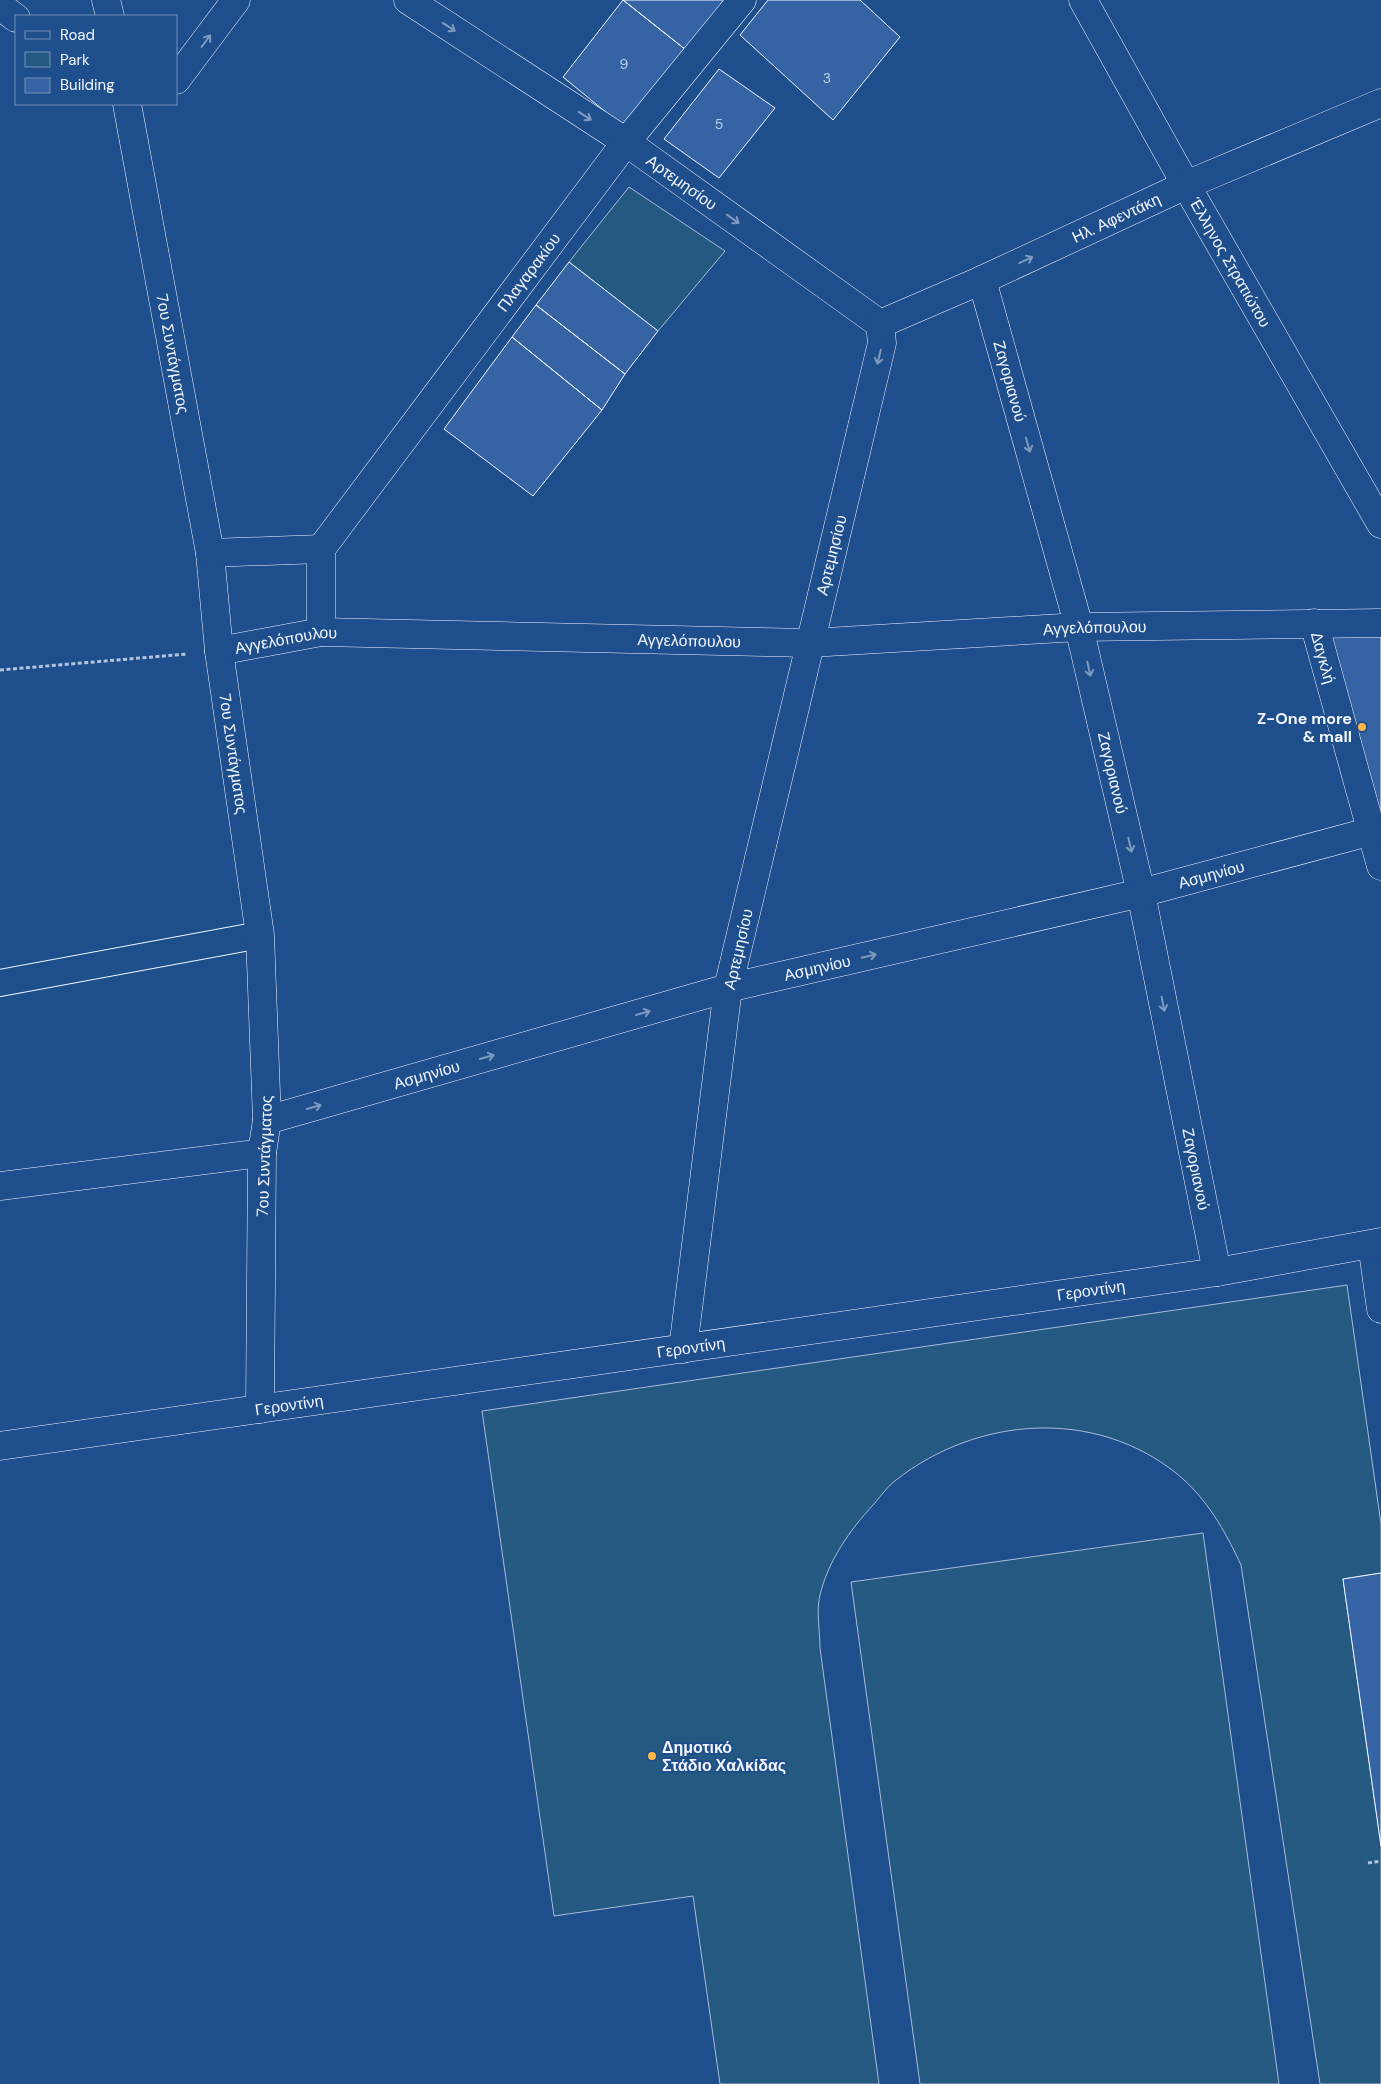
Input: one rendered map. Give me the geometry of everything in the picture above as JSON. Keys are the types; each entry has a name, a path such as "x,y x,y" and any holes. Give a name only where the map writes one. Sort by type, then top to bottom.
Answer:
{"street":[{"path":"106,0 110,15"},
{"path":"178,77 236,0"},
{"name":"Αρτεμησίου","path":"408,0 626,142 880,324 882,343 728,988 684,1349"},
{"name":"Πλαγαρακίου","path":"321,549 626,142 742,0"},
{"name":"Έλληνος Στρατιώτου","path":"1083,0 1186,186 1381,524"},
{"path":"0,6 15,17"},
{"name":"Ηλ. Αφεντάκη","path":"880,324 982,280 1186,186 1381,103"},
{"name":"7ου Συντάγματος","path":"127,105 210,553 220,651 260,934 267,1120 262,1153 260,1409"},
{"name":"Ζαγοριανού","path":"982,280 1079,626 1141,893 1216,1272"},
{"path":"210,553 321,549 322,632"},
{"name":"Αγγελόπουλου","path":"220,651 322,632 810,644 1079,626 1381,623"},
{"name":"Δαγκλή","path":"1314,624 1381,866"},
{"name":"Ασμηνίου","path":"267,1120 728,988 1141,893 1372,831"},
{"path":"0,983 260,934"},
{"path":"0,1186 262,1153"},
{"path":"1377,1243 1381,1309"},
{"name":"Γεροντίνη","path":"0,1446 1216,1272 1377,1243"}],"path":[{"name":"Αγγελόπουλου","path":"0,670 220,651"},
{"path":"1368,1863 1381,1861"}],"green space":[{"path":"629,187 725,251 658,331 569,262"},
{"name":"Δημοτικό Στάδιο Χαλκίδας","path":"1347,1285 1381,1524 1381,1573 1343,1579 1381,1846 1381,2084 1320,2084 1241,1565 1228,1540 1214,1516 1197,1493 1176,1473 1144,1452 1109,1438 1073,1430 1036,1428 999,1433 963,1443 928,1459 896,1480 887,1488 848,1535 828,1570 820,1595 818,1614 820,1648 879,2084 720,2084 693,1896 554,1916 482,1411"},
{"path":"1203,1533 1279,2084 920,2084 851,1582"}],"building":[{"path":"623,0 686,50 624,127 563,77"},
{"path":"623,0 724,0 686,50"},
{"path":"768,0 860,0 900,37 833,120 740,35"},
{"path":"719,69 775,108 719,178 664,139"},
{"path":"569,262 658,331 625,374 536,305"},
{"path":"536,305 625,374 602,410 512,337"},
{"path":"512,337 602,410 533,496 444,429"},
{"name":"Z-One more & mall","path":"1314,623 1381,623 1381,866"},
{"path":"1381,1573 1381,1846 1343,1579"}],"place":[{"name":"Z-One more & mall","path":"1362,727"},
{"name":"Δημοτικό Στάδιο Χαλκίδας","path":"652,1756"}]}
